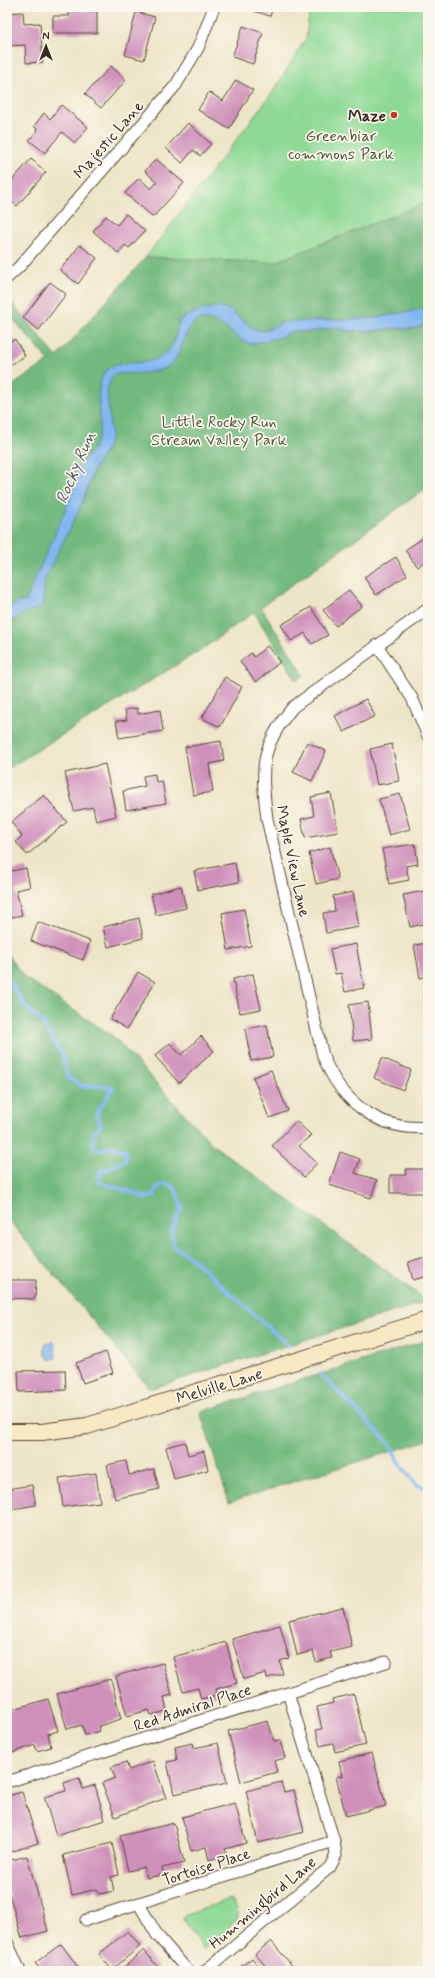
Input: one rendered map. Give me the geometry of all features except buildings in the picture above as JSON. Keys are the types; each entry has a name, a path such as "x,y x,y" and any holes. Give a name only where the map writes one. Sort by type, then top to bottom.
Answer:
{"street":[{"name":"Majestic Lane","path":"7,278 19,267 176,85 198,48 214,7"},
{"name":"Maple View Lane","path":"428,609 293,707 273,735 264,762 262,779 267,818 321,1048 328,1069 346,1096 364,1111 384,1121 398,1125 428,1127"},
{"path":"377,645 412,698 428,736"},
{"name":"Melville Lane","path":"7,1432 42,1432 87,1426 428,1320"},
{"name":"Red Admiral Place","path":"7,1782 386,1662"},
{"name":"Hummingbird Lane","path":"205,1971 330,1867 336,1856 334,1842 288,1693"},
{"name":"Tortoise Place","path":"86,1920 334,1842"},
{"path":"139,1904 157,1935 188,1971"},
{"path":"7,1944 15,1969"}],"green space":[{"name":"Greenbiar commons Park","path":"310,7 425,7 425,58 428,65 428,202 273,263 146,257 273,92 306,38"},
{"name":"Little Rocky Run Stream Valley Park","path":"428,202 428,487 261,607 304,675 297,681 254,612 204,648 7,769 7,389 49,361 7,312 7,297 57,357 146,257 273,263"},
{"path":"7,954 25,978 114,1037 213,1145 428,1301 150,1389 7,1218"},
{"path":"428,1340 428,1440 229,1502 200,1412"},
{"path":"230,1899 237,1909 237,1920 203,1950 182,1917"}],"water":[{"name":"Rocky Run","path":"219,307 228,309 254,329 263,331 284,322 374,318 428,308 428,323 416,328 396,328 372,331 351,331 334,328 307,332 295,331 282,337 250,344 213,321 198,321 192,325 178,355 167,367 155,371 115,374 112,376 107,390 111,436 107,448 95,467 81,506 45,578 43,606 23,614 7,625 7,610 16,603 26,601 69,500 79,468 97,441 100,424 99,390 104,373 110,367 118,364 147,362 157,359 166,353 173,344 179,321 198,311"},
{"path":"51,1341 55,1344 56,1358 50,1360 46,1354 45,1348 46,1343"}],"waterway":[{"path":"7,981 11,983 24,1005 42,1022 62,1054 68,1078 84,1087 98,1085 113,1088 96,1114 101,1125 94,1133 93,1146 98,1150 111,1147 126,1151 126,1160 100,1172 99,1182 145,1198 154,1196 157,1187 165,1183 175,1188 182,1207 172,1229 173,1245 191,1258 288,1345"},
{"path":"320,1374 390,1444 399,1463 417,1485 428,1488"}],"place":[{"name":"Maze","path":"394,115"}]}
